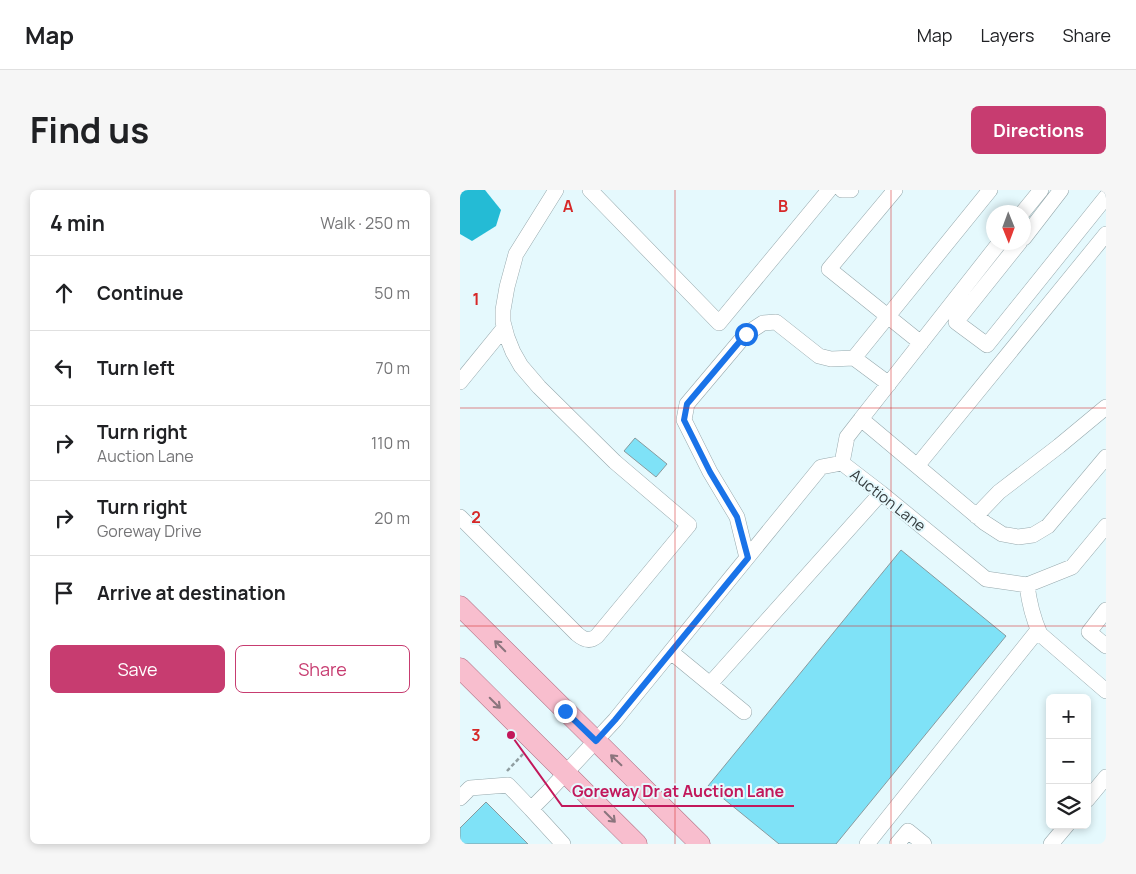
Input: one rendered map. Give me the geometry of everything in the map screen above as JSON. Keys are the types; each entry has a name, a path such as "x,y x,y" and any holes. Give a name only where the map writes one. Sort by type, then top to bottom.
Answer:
{"main road":[{"path":"460,606 700,844"},
{"path":"460,668 637,844"}],"street":[{"path":"590,190 719,323 829,190"},
{"path":"842,190 851,190"},
{"path":"895,190 829,269 921,343"},
{"path":"854,358 990,190"},
{"path":"1029,205 1041,190"},
{"path":"1031,229 1061,190"},
{"path":"460,517 582,639 588,640 594,639 597,636 689,525 616,462 539,387 521,366 513,352 503,322 507,287 516,254 550,193"},
{"path":"1014,250 956,322 987,345 1106,197"},
{"path":"917,466 1106,234"},
{"path":"842,464 846,437 994,250"},
{"path":"748,558 737,517 710,472 684,420 687,404 746,334 763,323 776,322 819,356 832,359 854,358 889,384"},
{"path":"460,382 504,328"},
{"path":"976,516 999,492 1106,407"},
{"path":"861,419 985,523 1002,534 1018,537 1033,535 1048,526 1106,457"},
{"name":"Auction Lane","path":"531,809 615,720 821,467 842,464 881,493 986,579 1027,585"},
{"path":"710,684 881,493"},
{"path":"1106,526 1072,567 1027,585 1035,623 1040,634 1106,691"},
{"path":"1106,610 1089,632 1106,646"},
{"path":"867,844 1038,630"},
{"path":"671,652 744,712"},
{"path":"1091,795 1106,777"},
{"path":"460,798 470,788 508,786 563,844"},
{"path":"1051,844 1064,829"},
{"path":"897,844 908,831 924,844"}],"path":[{"path":"506,772 523,754"}],"water":[{"path":"460,190 485,190 501,210 496,226 472,241 460,234"}],"building":[{"path":"635,438 667,464 656,477 624,451"},
{"path":"901,550 1006,636 836,844 779,844 708,786"},
{"path":"486,802 528,844 460,844 460,828"}],"place":[{"name":"Goreway Dr at Auction Lane","path":"511,735"}],"route":[{"path":"565,711 596,741 748,558 737,517 710,472 684,420 687,404 746,334"}]}
